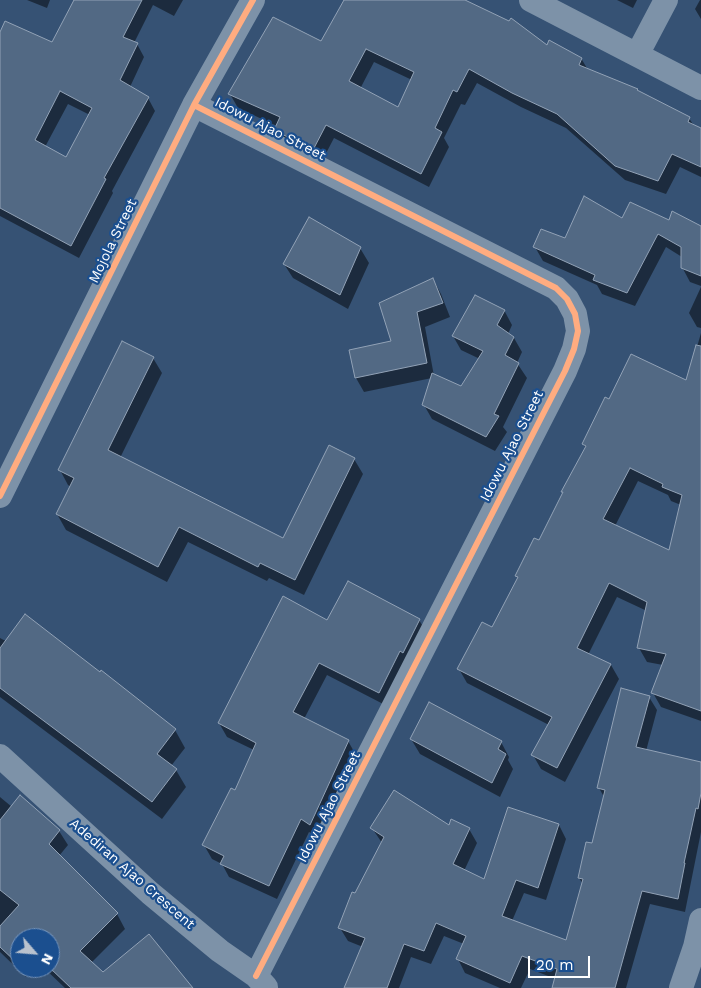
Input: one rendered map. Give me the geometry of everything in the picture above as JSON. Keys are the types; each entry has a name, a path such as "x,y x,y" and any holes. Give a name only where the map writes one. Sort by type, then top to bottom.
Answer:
{"street":[{"name":"Mojola Street","path":"0,496 194,105 253,0"},
{"path":"531,0 701,88"},
{"path":"637,55 666,0"},
{"name":"Idowu Ajao Street","path":"194,105 556,288 567,299 575,314 578,331 574,349 565,371 262,982"},
{"name":"Adediran Ajao Crescent","path":"0,756 150,893 220,951 262,982"},
{"path":"681,988 698,947 701,920"}],"building":[{"path":"74,0 142,0 123,37 138,43 120,80 149,97 104,178 106,179 71,246 0,208 0,32 5,21 52,42","holes":["60,91 92,108 66,157 35,140"]},
{"path":"344,0 465,0 509,21 511,18 547,45 549,40 582,58 579,65 638,89 690,117 688,122 701,128 701,167 672,154 658,181 615,166 557,114 512,93 469,69 457,92 453,90 435,128 442,132 421,174 326,125 313,150 274,130 280,117 228,94 273,17 321,41","holes":["366,49 414,72 398,107 349,81"]},
{"path":"584,196 622,218 630,202 669,220 672,211 701,226 701,276 681,268 681,247 658,234 627,293 593,280 595,275 533,247 541,229 565,238"},
{"path":"309,217 361,247 340,295 283,264"},
{"path":"433,278 443,303 417,312 427,363 355,378 349,350 391,341 379,303"},
{"path":"475,295 505,310 497,325 514,337 505,355 519,363 494,414 499,416 486,437 422,405 432,373 461,386 483,351 452,336"},
{"path":"122,341 154,357 108,450 283,538 329,445 355,458 295,580 260,563 258,567 179,527 158,567 56,514 74,478 58,470"},
{"path":"696,345 701,346 701,711 651,693 666,654 637,648 647,602 609,583 577,648 611,664 557,768 531,755 552,717 457,669 482,622 492,627 518,577 515,576 534,538 539,540 563,492 561,492 586,446 582,444 605,397 609,399 631,354 686,380","holes":["630,468 663,484 662,487 682,495 669,550 603,519"]},
{"path":"348,581 420,619 403,653 400,651 379,693 319,663 293,712 349,740 310,825 301,819 269,886 220,864 224,856 202,845 231,788 235,790 256,743 218,723 283,596 327,620"},
{"path":"25,614 176,729 157,754 177,769 152,802 0,688 0,648"},
{"path":"621,688 650,696 636,747 701,762 701,793 684,863 678,899 642,891 615,988 552,988 557,969 522,956 510,983 456,959 466,936 436,923 424,951 404,944 387,988 344,988 365,938 338,928 352,892 355,893 384,837 370,828 394,790 449,825 451,819 470,828 453,864 484,879 508,807 559,824 538,888 516,880 502,916 566,940 583,879 578,878 586,842 592,843 605,790 597,788"},
{"path":"429,702 502,741 498,749 506,754 492,783 410,739"},
{"path":"20,795 60,830 49,844 118,913 80,951 103,972 149,934 193,988 71,988 60,978 60,928 10,928 10,956 0,947 0,926 19,905 0,890 0,820"}],"cycle path":[{"path":"0,496 194,105 253,0"},
{"path":"194,105 556,288 567,299 575,314 578,331 574,349 565,371 256,976"}]}
